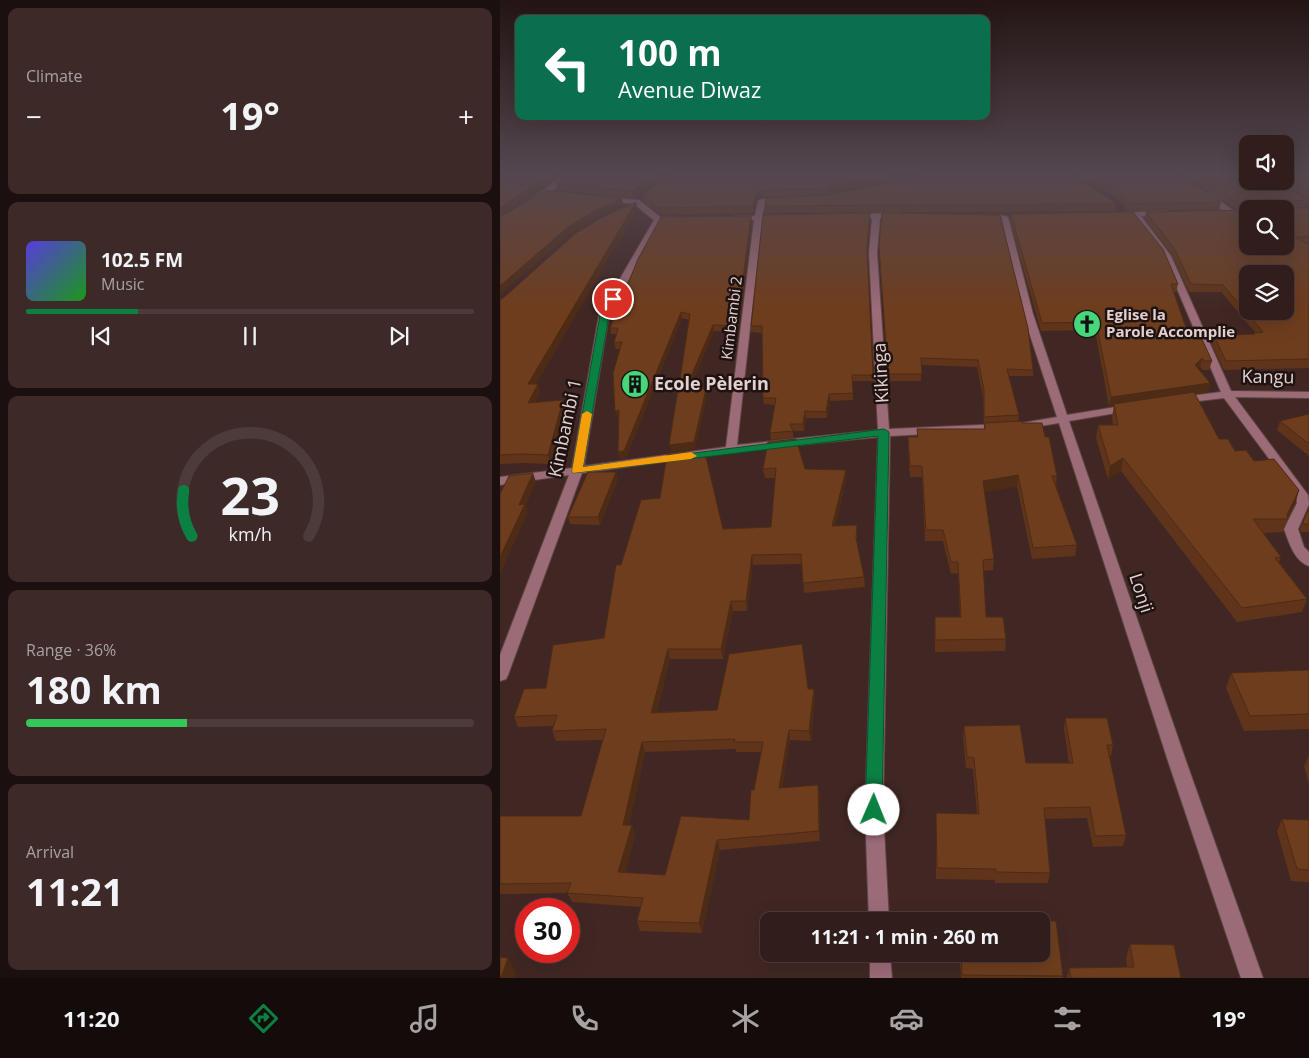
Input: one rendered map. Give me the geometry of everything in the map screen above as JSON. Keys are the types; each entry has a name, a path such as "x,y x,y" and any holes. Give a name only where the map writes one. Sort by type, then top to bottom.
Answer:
{"street":[{"path":"730,218 769,218"},
{"name":"Kimbambi 2","path":"732,450 758,218"},
{"name":"Kikinga","path":"876,218 873,252 884,432 874,810 879,912"},
{"name":"Lonji","path":"1004,218 1028,314 1177,761 1252,978"},
{"path":"1131,218 1167,256 1227,394 1302,495 1303,503 1291,529 1298,549 1309,561"},
{"path":"658,219 684,219"},
{"name":"Kimbambi 1","path":"500,675 577,471 604,315 658,219"},
{"name":"Kangu","path":"1169,402 1227,394 1309,395"},
{"path":"500,481 884,432 1018,427 1140,406"},
{"path":"880,962 881,978"}],"building":[{"path":"500,218 583,218 568,227 500,286"},
{"path":"602,218 627,218 528,384 538,384 528,403 563,400 548,455 500,455 500,299 576,233"},
{"path":"661,218 751,218 737,326 713,325 689,381 680,379 690,314 681,312 624,451 618,452 619,410 615,411 613,373 622,342 614,343 618,328 610,328 638,259"},
{"path":"763,218 870,218 867,247 873,375 852,375 853,393 829,394 826,412 805,411 803,424 790,424 793,431 770,433 776,398 763,398 762,326 751,326"},
{"path":"882,218 1001,218 1028,328 1033,370 1007,369 1019,415 984,417 984,390 978,360 921,358 922,374 888,374 879,247"},
{"path":"1012,218 1138,218 1163,249 1178,284 1171,284 1189,337 1201,337 1212,361 1205,361 1202,358 1195,365 1210,383 1111,397 1096,322 1042,323"},
{"path":"1150,218 1239,218 1239,255 1294,255 1294,218 1309,218 1309,237 1295,237 1309,245 1309,359 1226,361 1214,336 1263,332 1253,320 1294,320 1294,265 1239,265 1239,304 1223,285 1191,284 1174,248"},
{"path":"678,389 706,389 694,442 669,445"},
{"path":"1194,392 1219,439 1228,439 1235,451 1246,450 1254,461 1274,459 1299,490 1287,515 1288,519 1253,519 1281,557 1275,558 1307,599 1242,608 1123,458 1110,466 1098,425 1118,425 1114,404"},
{"path":"1309,414 1309,444 1280,421"},
{"path":"1021,421 1022,423 1042,423 1045,437 1049,437 1057,476 1052,476 1077,545 1033,548 1018,475 983,481 994,559 983,560 986,617 1003,617 1006,639 935,640 935,617 961,617 958,562 951,562 943,530 926,530 922,466 910,466 908,437 918,437 917,429 985,429 985,423"},
{"path":"796,439 805,469 846,470 832,526 857,525 856,538 864,577 803,583 801,554 752,555 746,601 731,601 721,649 668,649 651,713 717,710 729,654 802,644 808,689 814,689 809,731 789,730 779,788 818,785 819,831 717,840 699,923 637,921 643,898 567,893 571,883 500,884 500,816 581,816 606,729 552,731 557,715 514,717 524,689 546,688 553,645 604,638 616,565 621,565 641,500 660,498 667,455 691,452 690,457 706,457 723,529 771,527 776,468 763,469 768,442","holes":["735,739 734,742 763,742 754,790 751,790 749,820 681,816 665,875 618,872 632,825 623,825 642,742"]},
{"path":"588,472 616,472 598,517 568,517"},
{"path":"533,473 519,505 525,504 500,557 500,494 509,476"},
{"path":"1308,510 1309,524 1304,524 1303,522"},
{"path":"1309,670 1309,714 1250,716 1231,673"},
{"path":"1065,718 1107,718 1113,745 1107,745 1126,835 1095,836 1090,807 1044,808 1050,873 996,872 996,869 937,868 936,813 979,814 974,758 967,757 964,726 1020,725 1026,763 1073,763"},
{"path":"1282,819 1309,820 1309,870 1297,869"},
{"path":"1050,921 1056,921 1063,976 962,975 961,962 1050,962"},
{"path":"1130,944 1174,945 1181,978 1071,978 1069,968 1134,967"},
{"path":"500,957 508,958 501,978 500,978"}],"slow traffic":[{"path":"587,414 577,471 691,456"}],"place":[{"name":"Eglise la Parole Accomplie","path":"1087,324"},
{"name":"Ecole Pèlerin","path":"635,384"}],"route":[{"path":"613,299 604,315 577,471 884,432 874,810"}]}
